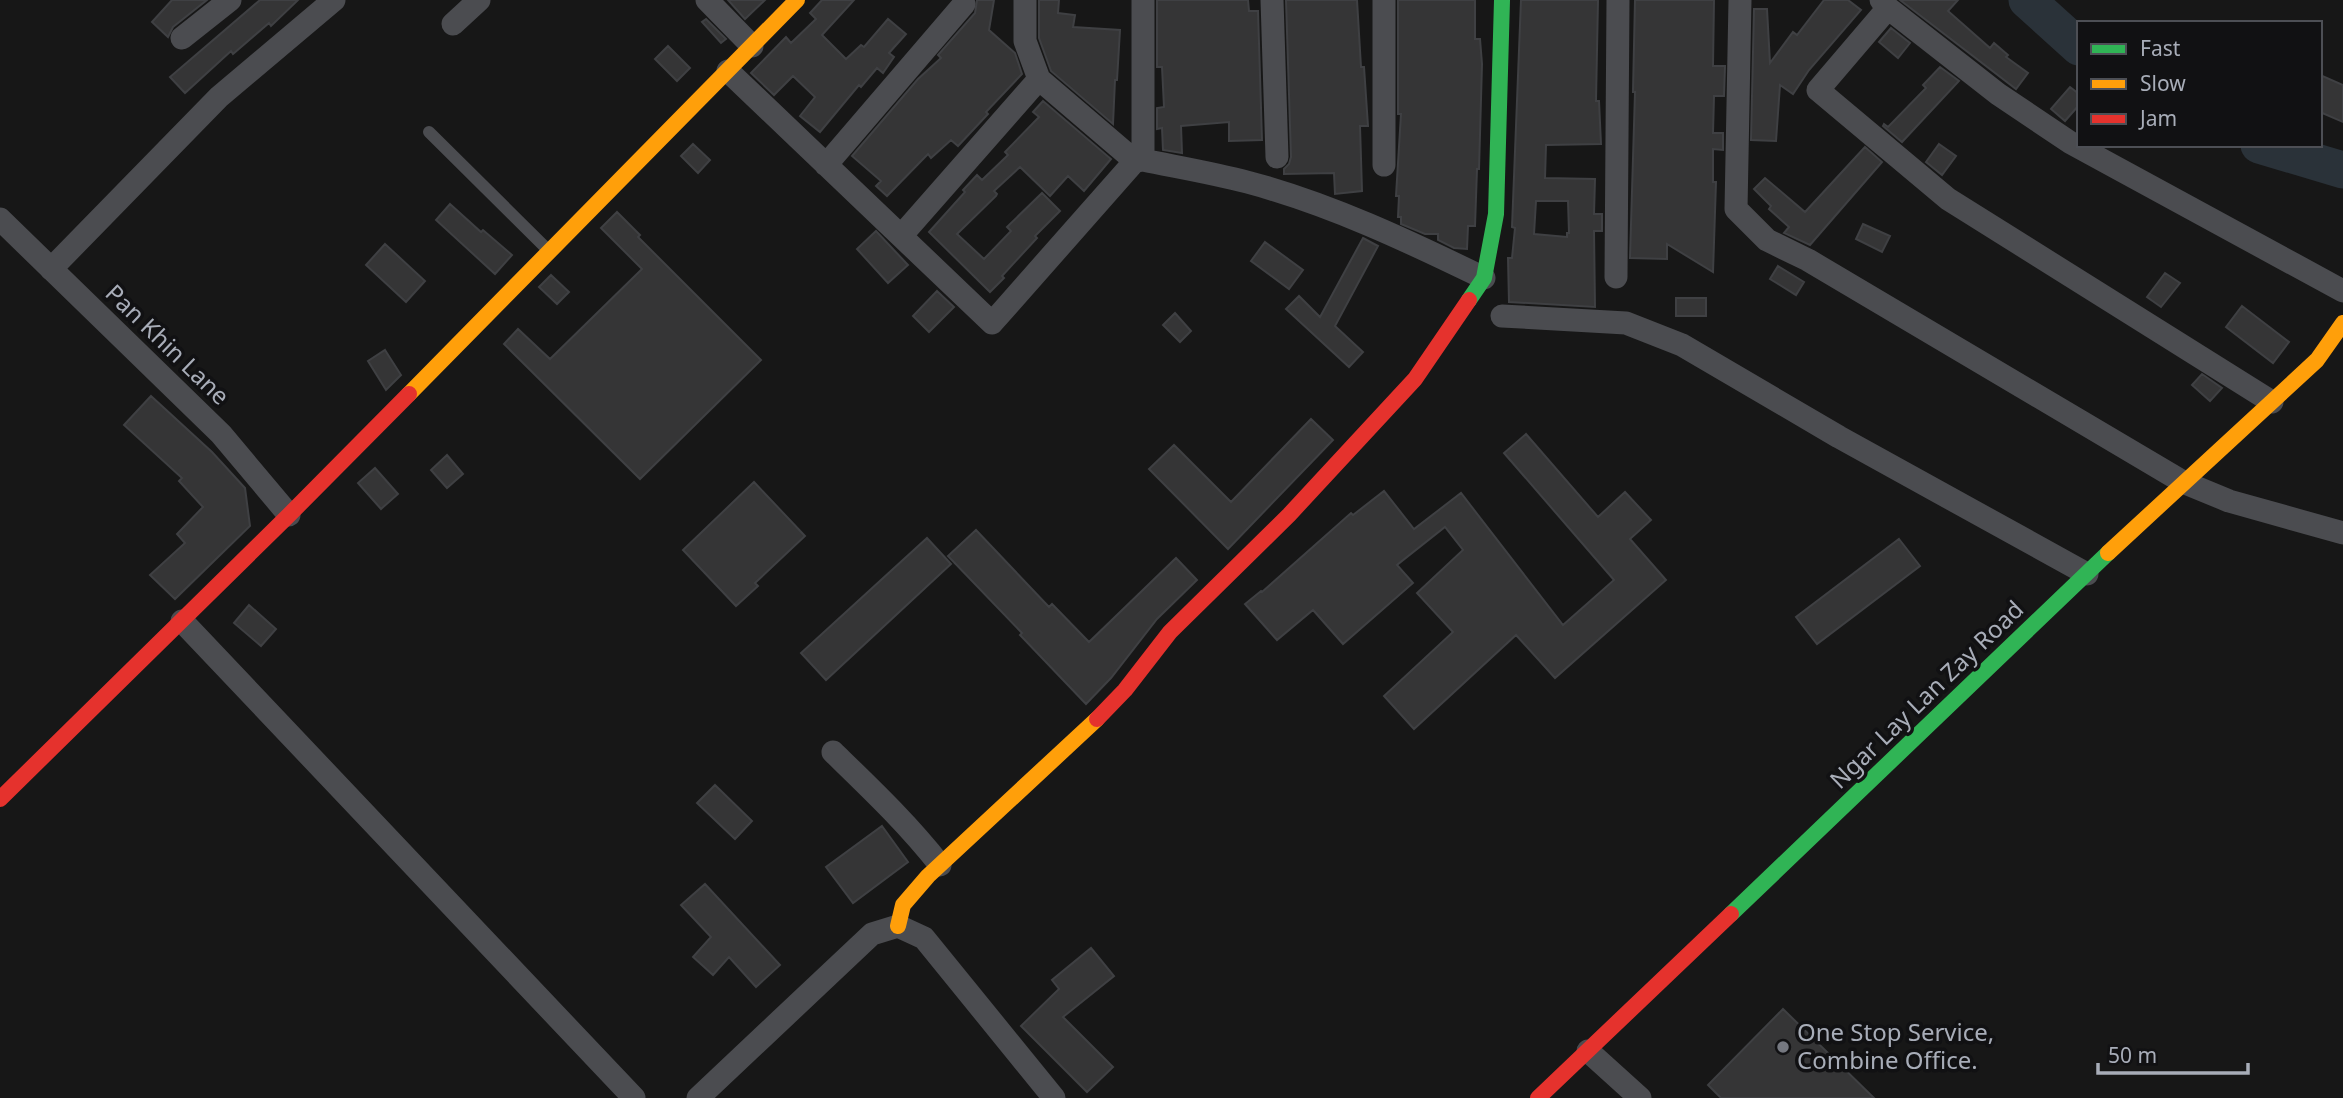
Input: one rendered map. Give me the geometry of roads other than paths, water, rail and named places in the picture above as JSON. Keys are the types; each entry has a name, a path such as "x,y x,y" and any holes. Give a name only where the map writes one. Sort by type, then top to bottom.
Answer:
{"street":[{"path":"182,38 230,0"},
{"path":"51,269 219,97 334,0"},
{"path":"453,24 479,0"},
{"path":"707,0 752,46"},
{"path":"0,799 289,515 797,0"},
{"path":"1025,0 1025,41 1039,79 1139,160 1247,182 1335,211 1484,278"},
{"path":"728,71 992,323 1139,160 1143,0"},
{"path":"1272,0 1278,157"},
{"path":"1384,0 1384,165"},
{"path":"898,926 903,905 940,865 1084,733 1125,690 1170,632 1289,515 1415,379 1484,278 1496,214 1502,0"},
{"path":"1616,277 1618,0"},
{"path":"1740,0 1736,209 1767,240 1808,260 2183,482 2229,501 2343,533"},
{"path":"826,165 964,4"},
{"path":"2077,146 1998,94 1885,4 1818,90 1948,199 2272,402"},
{"path":"901,236 1039,79"},
{"path":"2078,147 2343,291"},
{"name":"Pan Khin Lane","path":"0,219 221,434 289,515"},
{"path":"1502,316 1626,323 1682,345 1839,437 2087,574"},
{"name":"Ngar Lay Lan Zay Road","path":"1538,1098 2183,482 2316,360 2343,323"},
{"path":"182,621 634,1098"},
{"path":"833,752 912,831 940,865"},
{"path":"698,1098 872,934 898,926 924,938 1055,1098"},
{"path":"1588,1051 1640,1098"}],"lane":[{"path":"429,132 549,252"}],"waterway":[{"path":"2027,0 2077,45"},
{"path":"2266,147 2343,170"}],"place":[{"name":"One Stop Service, Combine Office.","path":"1783,1047"}]}
